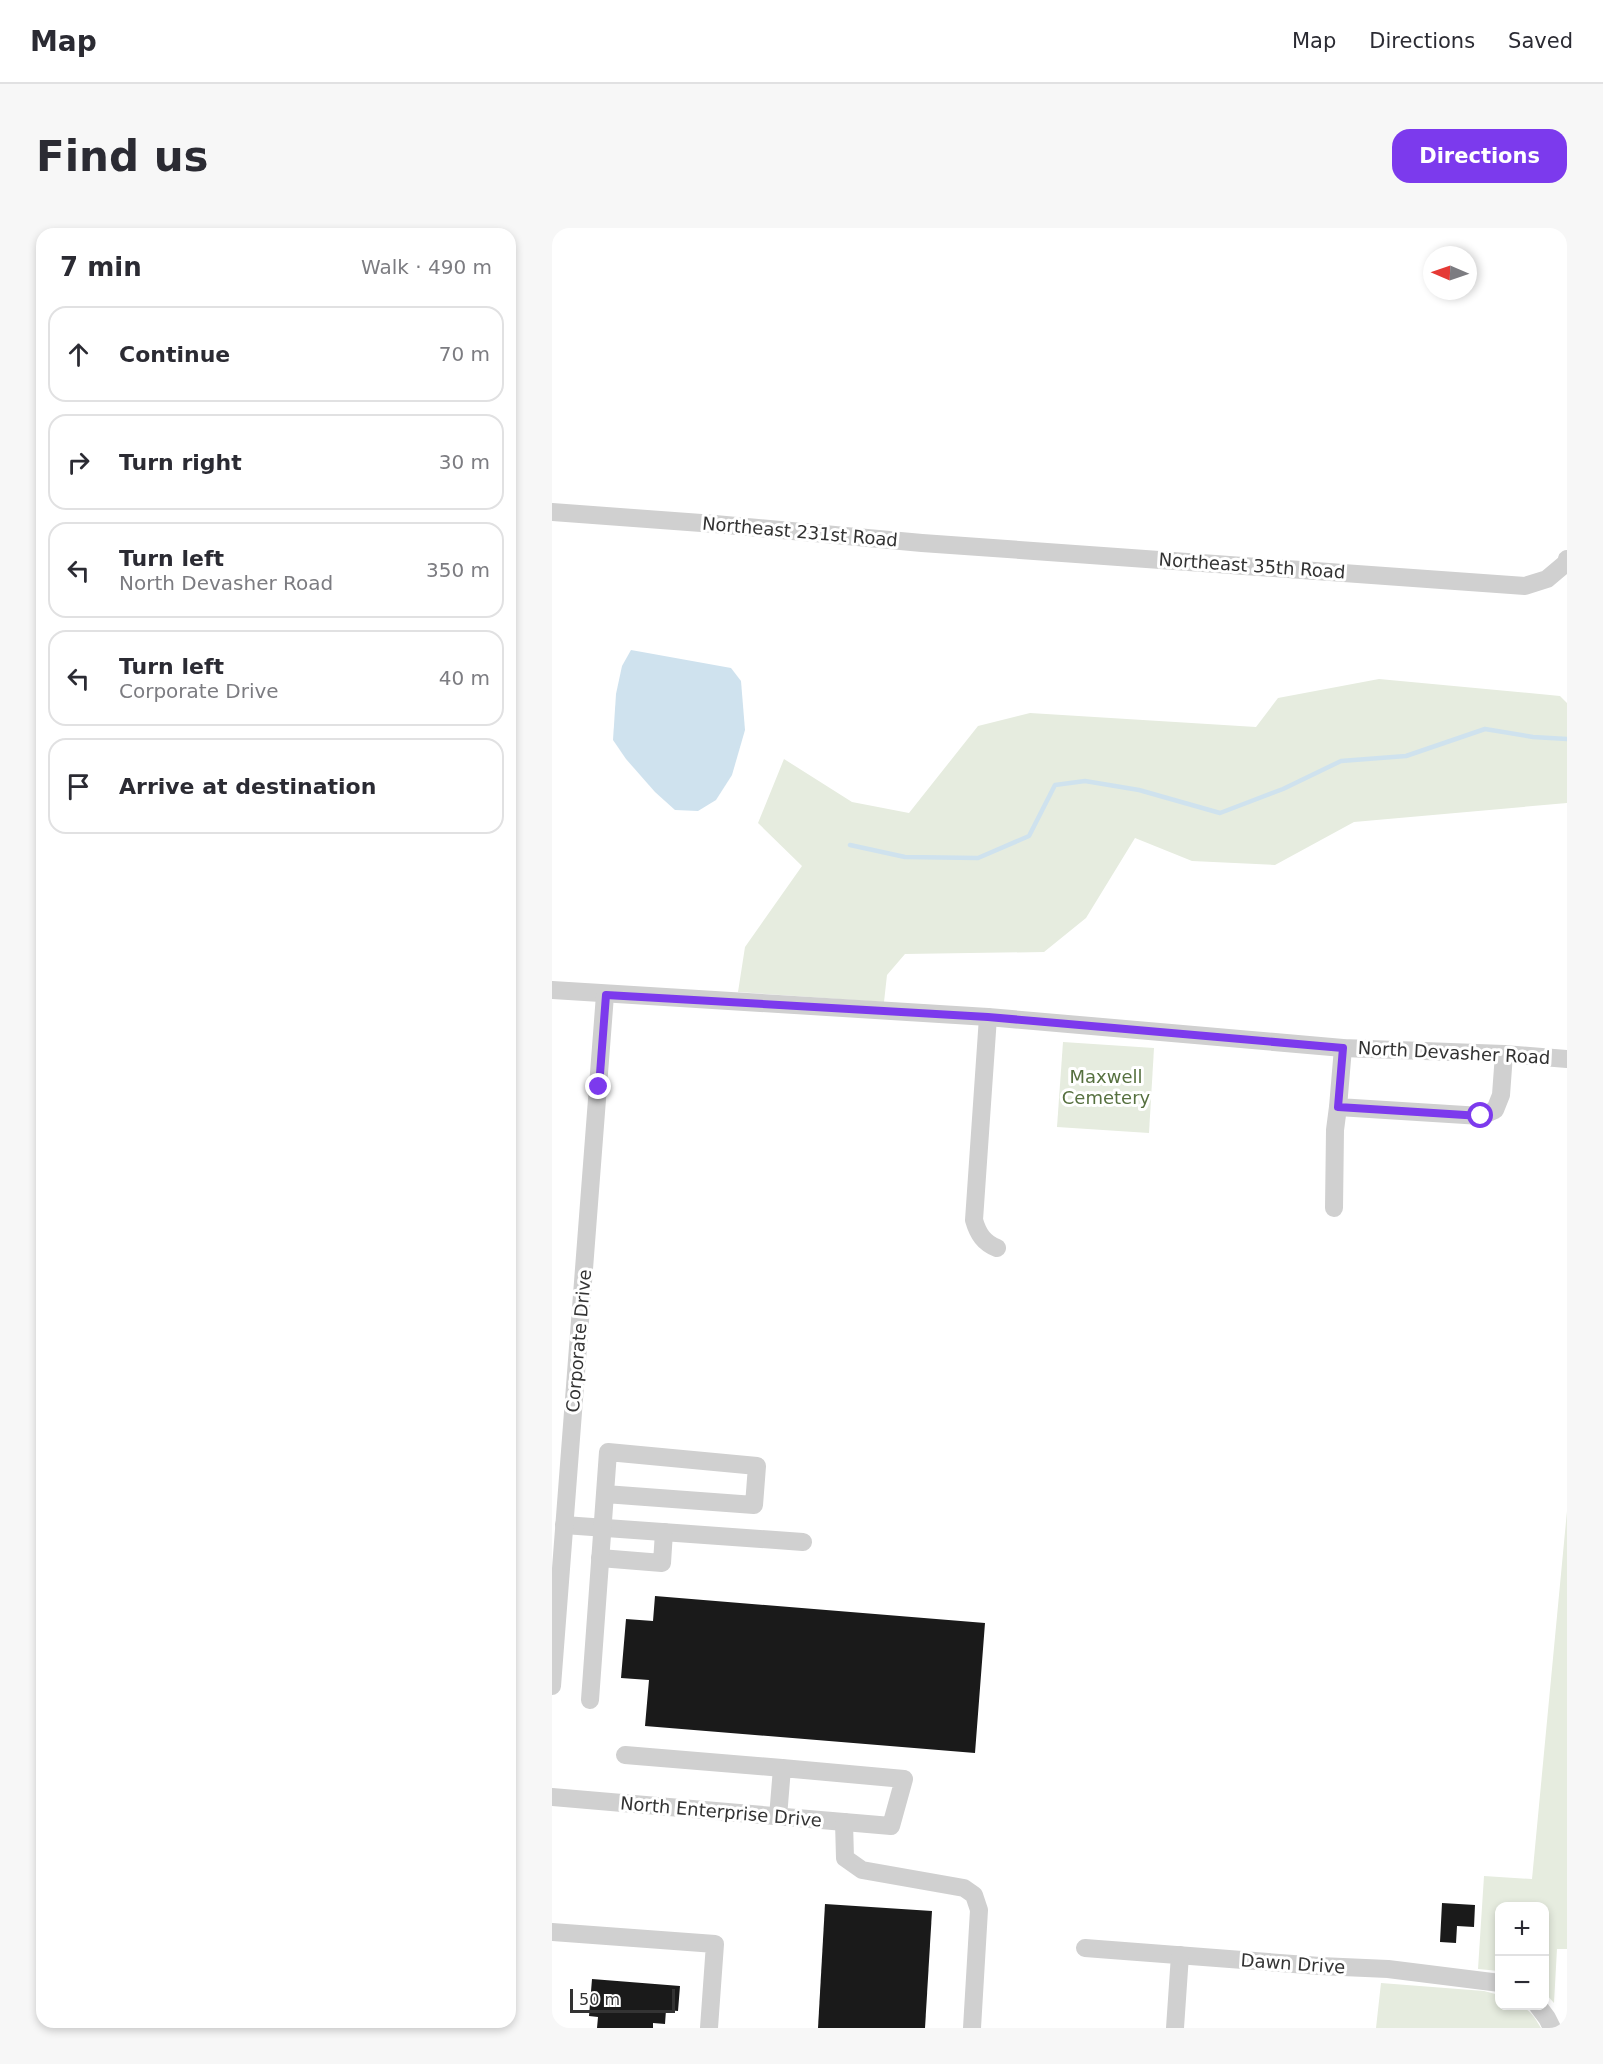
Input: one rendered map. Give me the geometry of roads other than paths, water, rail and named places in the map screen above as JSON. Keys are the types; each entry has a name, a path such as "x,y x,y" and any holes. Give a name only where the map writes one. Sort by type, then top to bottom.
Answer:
{"street":[{"name":"Northeast 231st Road","path":"552,513 715,524 922,543 1048,550"},
{"name":"Northeast 35th Road","path":"1048,550 1525,586 1547,579 1566,563 1567,559"},
{"name":"North Devasher Road","path":"552,990 988,1017 1343,1048 1504,1054 1567,1059"},
{"name":"Corporate Drive","path":"552,1686 606,995"},
{"path":"988,1017 974,1220 982,1238 989,1245 997,1248"},
{"path":"1334,1208 1335,1130 1343,1048"},
{"path":"1338,1107 1481,1116 1495,1110 1501,1095 1504,1054"},
{"path":"590,1700 608,1452 756,1466 754,1505 605,1494"},
{"path":"564,1525 804,1542"},
{"path":"600,1558 663,1563 664,1532"},
{"path":"625,1755 782,1768 778,1816"},
{"name":"North Enterprise Drive","path":"552,1797 891,1826 904,1779 782,1768"},
{"path":"844,1822 845,1858 862,1869 915,1881 964,1888 974,1895 979,1910 972,2028"},
{"path":"552,1932 715,1944 709,2028"},
{"name":"Dawn Drive","path":"1085,1948 1388,1969 1495,1982"},
{"path":"1176,2028 1180,1955"},
{"path":"1541,2010 1552,2028"}],"water":[{"path":"631,650 731,668 741,681 745,730 732,775 716,800 698,811 675,810 655,792 626,759 613,740 616,694 622,666"}],"waterway":[{"path":"850,845 905,857 978,858 1029,836 1055,785 1085,781 1139,790 1220,813 1283,789 1341,761 1406,756 1485,729 1533,737 1567,739"}],"park label":[{"name":"Maxwell Cemetery","path":"1106,1087"}]}
